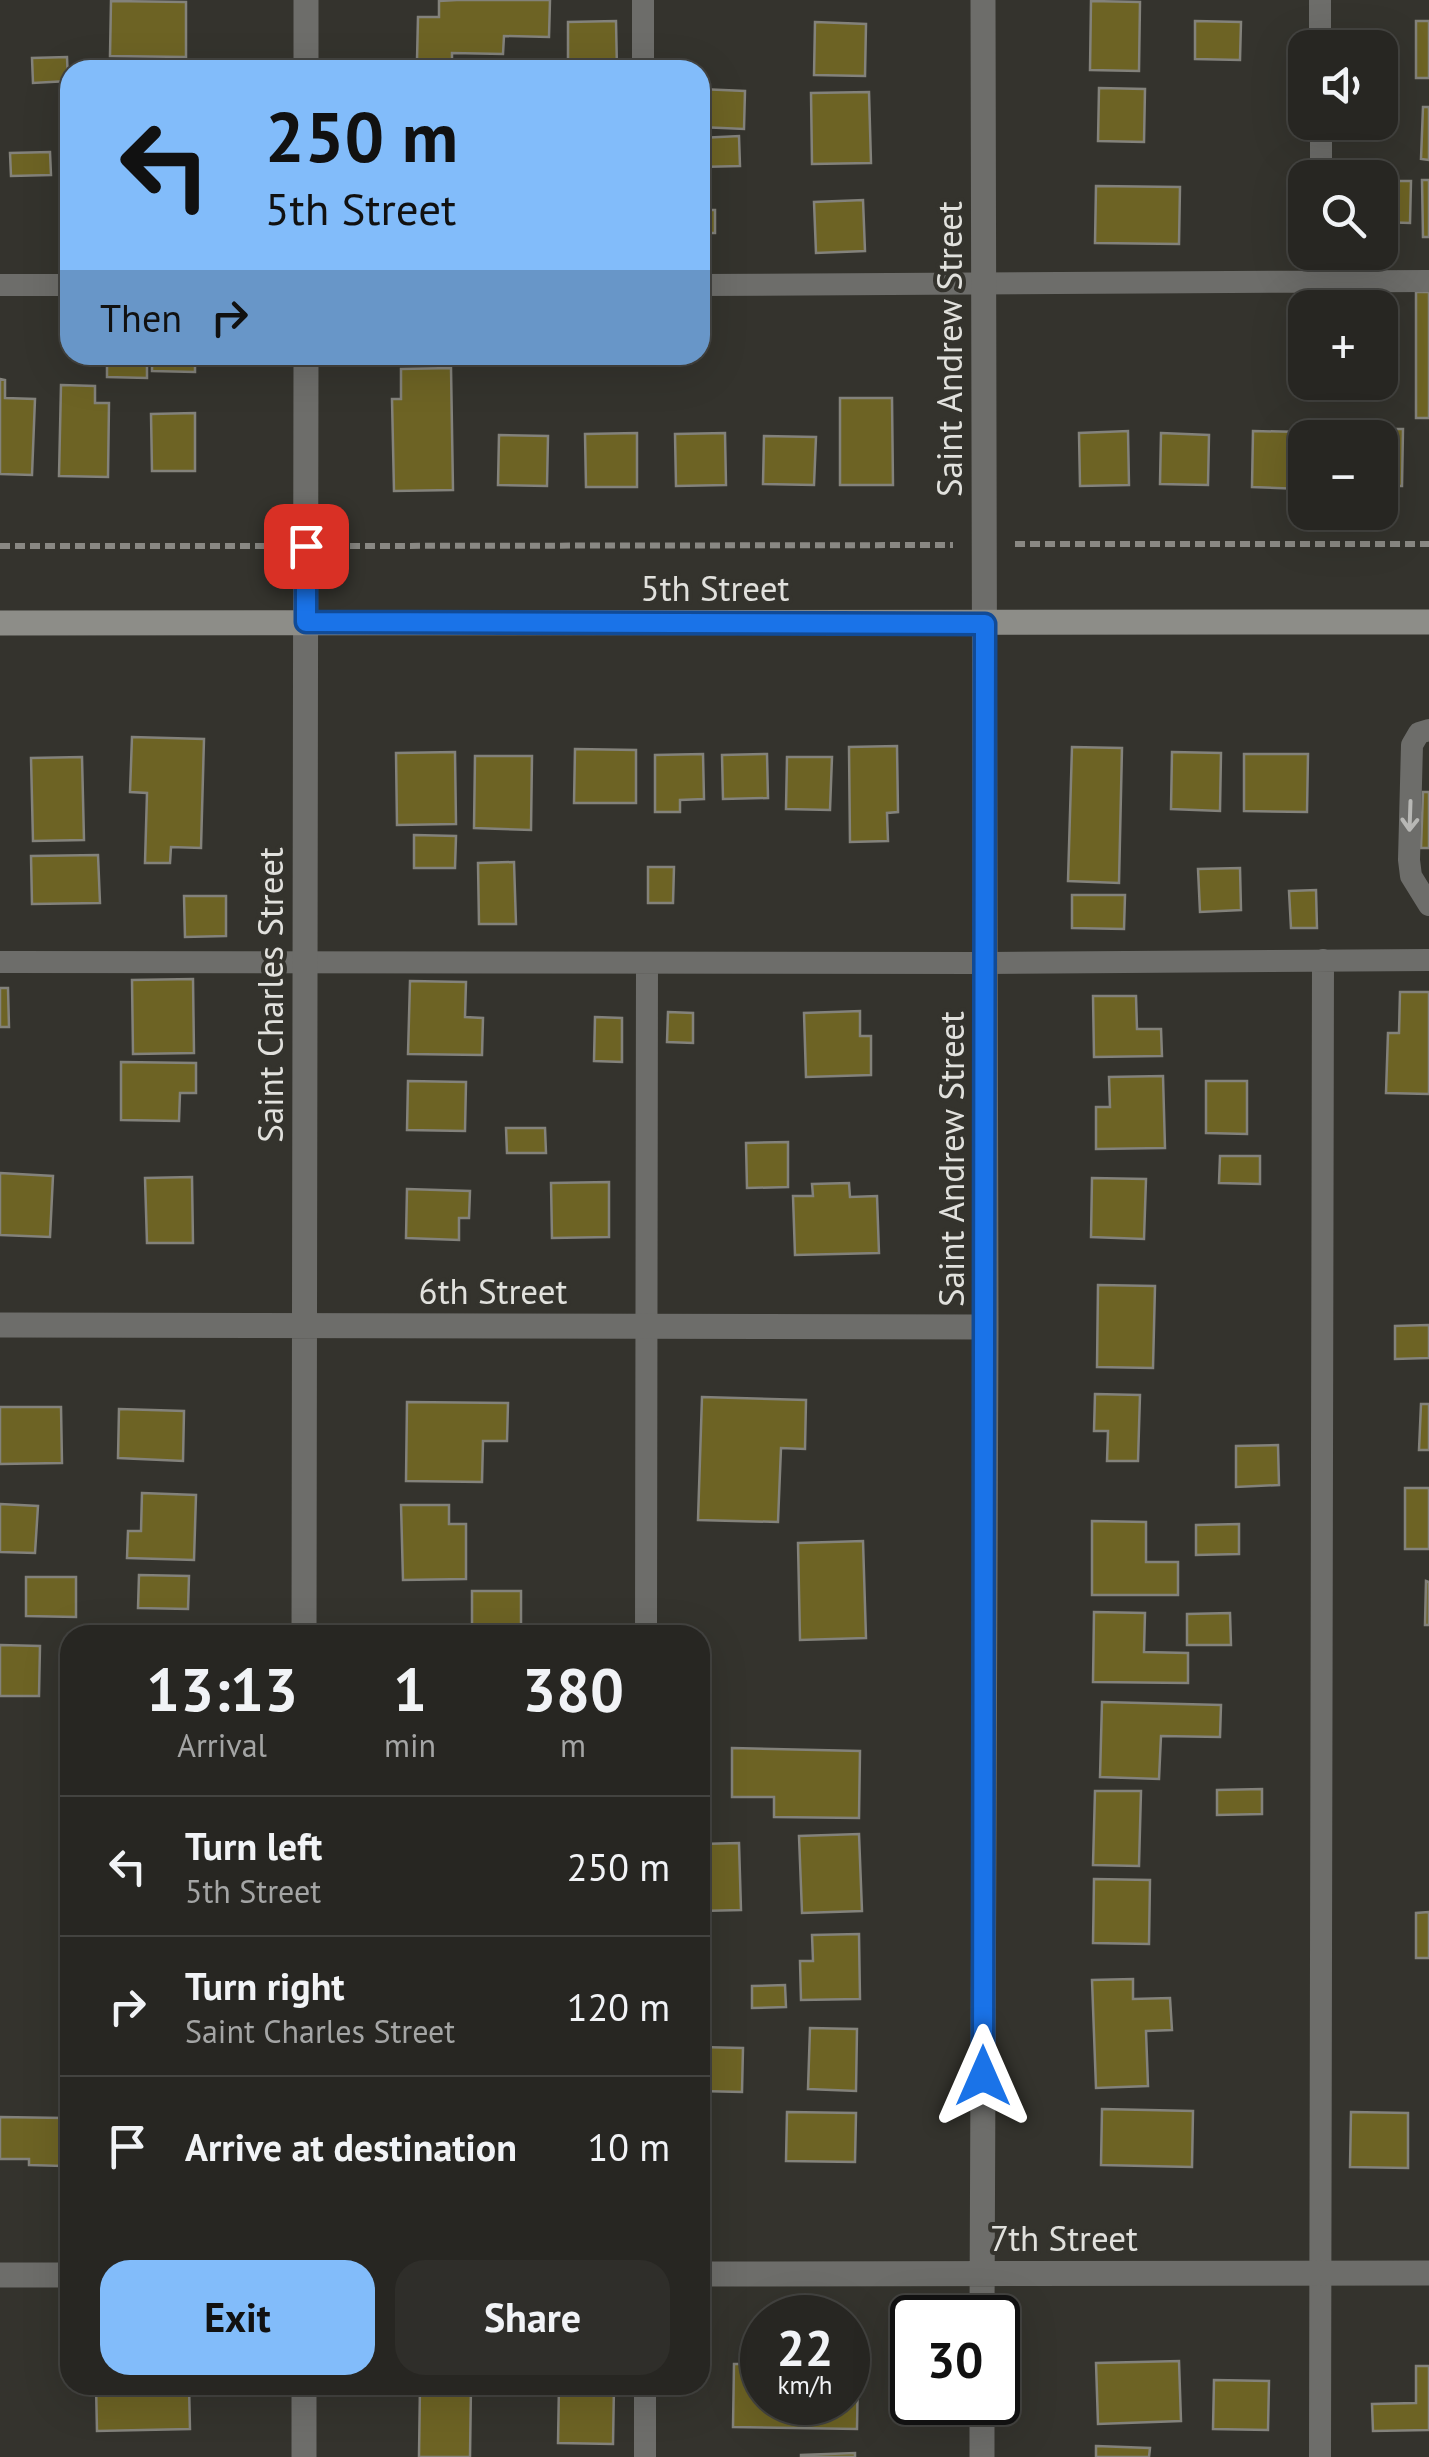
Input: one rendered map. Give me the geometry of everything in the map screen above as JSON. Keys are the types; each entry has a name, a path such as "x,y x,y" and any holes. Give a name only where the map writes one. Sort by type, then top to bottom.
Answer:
{"main road":[{"name":"5th Street","path":"0,623 1429,622"}],"street":[{"path":"306,0 306,60"},
{"name":"Saint Andrew Street","path":"982,2295 986,1327 983,0"},
{"name":"Saint Charles Street","path":"304,1625 306,365"},
{"name":"6th Street","path":"0,1325 986,1327"},
{"name":"7th Street","path":"710,2274 1429,2273"},
{"path":"0,2275 60,2275"},
{"path":"304,2395 304,2457"},
{"path":"982,2425 982,2457"}],"lane":[{"path":"643,0 643,60"},
{"path":"1320,0 1320,30"},
{"path":"1321,270 1321,282"},
{"path":"710,285 1429,282"},
{"path":"0,285 60,285"},
{"path":"1429,730 1412,745 1409,860 1411,876 1429,905"},
{"path":"1320,2457 1323,960"},
{"path":"0,962 1429,960"},
{"path":"646,1625 647,963"},
{"path":"645,2395 645,2457"}],"path":[{"path":"0,546 1429,544"}],"building":[{"path":"550,0 549,37 504,36 503,54 452,53 452,60 417,60 418,17 439,17 439,1"},
{"path":"111,1 186,2 186,57 110,56"},
{"path":"1091,1 1140,2 1139,71 1090,70"},
{"path":"616,21 617,60 568,60 568,22"},
{"path":"1195,21 1241,22 1240,60 1195,59"},
{"path":"1416,21 1429,21 1429,78 1416,78"},
{"path":"815,22 866,24 865,76 814,75"},
{"path":"67,57 60,60 60,81 33,83 32,58"},
{"path":"1099,88 1145,89 1144,142 1098,141"},
{"path":"710,89 745,91 744,129 710,127"},
{"path":"869,92 871,163 812,164 811,93"},
{"path":"1423,107 1429,107 1429,160 1421,159"},
{"path":"739,136 740,166 710,167 710,137"},
{"path":"50,152 51,175 11,176 10,153"},
{"path":"1422,180 1429,180 1429,237 1423,237"},
{"path":"1398,181 1411,181 1410,223 1398,223"},
{"path":"1096,186 1180,187 1179,244 1095,243"},
{"path":"863,200 865,251 816,253 814,202"},
{"path":"710,210 715,210 715,233 710,233"},
{"path":"1416,292 1429,292 1429,418 1416,418"},
{"path":"107,365 147,365 147,378 107,377"},
{"path":"152,365 195,365 195,372 152,371"},
{"path":"451,368 453,490 394,491 392,399 401,399 401,369"},
{"path":"0,379 5,380 5,398 35,399 32,475 0,474"},
{"path":"61,385 95,386 95,403 109,403 108,477 59,476"},
{"path":"840,398 892,398 893,485 840,485"},
{"path":"195,413 195,471 152,471 151,414"},
{"path":"1398,429 1403,429 1402,486 1398,486"},
{"path":"1128,431 1129,485 1080,486 1079,433"},
{"path":"1253,431 1288,432 1288,488 1252,487"},
{"path":"637,433 637,487 586,487 585,434"},
{"path":"725,433 726,485 676,486 675,434"},
{"path":"1161,433 1209,435 1208,485 1160,484"},
{"path":"499,435 548,436 547,486 498,485"},
{"path":"764,436 816,437 814,485 763,484"},
{"path":"132,737 204,739 201,848 171,847 170,863 145,863 147,793 130,792"},
{"path":"897,746 898,812 887,813 888,841 850,842 849,747"},
{"path":"1072,747 1122,748 1119,883 1068,881"},
{"path":"575,749 636,750 636,803 574,803"},
{"path":"455,752 456,824 397,825 396,753"},
{"path":"1172,752 1221,753 1220,811 1171,809"},
{"path":"703,754 704,799 680,800 680,812 655,812 655,755"},
{"path":"767,754 768,798 723,799 722,755"},
{"path":"1244,754 1308,754 1307,812 1244,811"},
{"path":"475,756 532,756 531,830 474,828"},
{"path":"82,757 84,840 33,841 31,758"},
{"path":"787,757 832,757 830,810 786,809"},
{"path":"1423,792 1429,792 1429,848 1421,848"},
{"path":"414,835 456,836 455,868 414,868"},
{"path":"98,855 100,903 32,904 31,856"},
{"path":"514,862 516,924 479,924 478,863"},
{"path":"648,867 674,867 673,903 648,903"},
{"path":"1240,868 1241,910 1200,912 1198,869"},
{"path":"1316,890 1317,928 1291,928 1289,891"},
{"path":"1072,895 1125,895 1124,929 1072,928"},
{"path":"184,896 226,896 226,936 185,937"},
{"path":"193,979 194,1053 133,1054 132,980"},
{"path":"410,981 466,982 465,1017 483,1018 482,1055 408,1054"},
{"path":"0,988 8,988 9,1027 0,1027"},
{"path":"1400,992 1429,992 1429,1094 1386,1093 1388,1033 1399,1033"},
{"path":"1093,996 1136,996 1137,1029 1161,1029 1162,1056 1094,1057"},
{"path":"860,1011 860,1036 871,1036 871,1075 806,1077 804,1013"},
{"path":"668,1012 693,1013 693,1043 667,1042"},
{"path":"595,1017 622,1018 622,1062 594,1061"},
{"path":"121,1062 196,1063 196,1093 180,1093 179,1121 121,1120"},
{"path":"1163,1076 1165,1148 1096,1149 1096,1107 1110,1107 1109,1077"},
{"path":"408,1081 466,1082 465,1131 407,1130"},
{"path":"1206,1081 1247,1081 1247,1134 1206,1133"},
{"path":"506,1128 545,1128 546,1153 507,1153"},
{"path":"788,1142 788,1187 747,1188 746,1143"},
{"path":"1220,1156 1260,1156 1260,1184 1219,1183"},
{"path":"0,1173 53,1176 50,1237 0,1235"},
{"path":"192,1177 193,1243 147,1243 145,1178"},
{"path":"1092,1178 1146,1179 1144,1239 1091,1237"},
{"path":"609,1182 609,1237 552,1238 551,1183"},
{"path":"849,1183 850,1197 877,1196 879,1253 795,1255 793,1196 813,1196 812,1184"},
{"path":"407,1189 470,1191 469,1218 459,1218 459,1240 406,1238"},
{"path":"1098,1285 1155,1286 1153,1368 1097,1367"},
{"path":"1429,1325 1429,1358 1395,1359 1395,1326"},
{"path":"1095,1394 1140,1395 1138,1461 1107,1461 1108,1431 1094,1431"},
{"path":"702,1397 806,1400 805,1449 781,1448 778,1522 698,1520"},
{"path":"407,1402 508,1403 507,1441 483,1441 482,1482 406,1481"},
{"path":"1421,1404 1429,1404 1429,1450 1419,1450"},
{"path":"0,1407 61,1407 62,1463 0,1464"},
{"path":"119,1409 184,1411 183,1461 118,1458"},
{"path":"1278,1445 1279,1485 1236,1487 1236,1446"},
{"path":"1405,1488 1429,1488 1429,1549 1405,1549"},
{"path":"142,1493 196,1495 194,1560 127,1558 128,1531 141,1531"},
{"path":"0,1504 38,1506 35,1553 0,1552"},
{"path":"401,1505 449,1505 449,1524 466,1524 466,1579 403,1580"},
{"path":"1092,1521 1146,1522 1146,1562 1178,1562 1178,1595 1092,1595"},
{"path":"1239,1524 1239,1554 1196,1555 1196,1525"},
{"path":"863,1541 866,1638 800,1640 798,1543"},
{"path":"139,1575 189,1576 188,1609 138,1608"},
{"path":"26,1577 76,1577 76,1617 26,1616"},
{"path":"1426,1581 1429,1582 1429,1625 1425,1625"},
{"path":"472,1591 521,1591 521,1625 472,1625"},
{"path":"1094,1612 1145,1613 1144,1652 1188,1653 1188,1683 1093,1682"},
{"path":"1230,1613 1231,1645 1187,1645 1187,1614"},
{"path":"0,1645 40,1646 39,1696 0,1696"},
{"path":"1102,1702 1221,1705 1220,1737 1161,1736 1159,1779 1100,1777"},
{"path":"732,1748 860,1751 859,1818 774,1817 774,1797 732,1797"},
{"path":"1262,1789 1262,1814 1217,1815 1217,1790"},
{"path":"1095,1791 1141,1791 1139,1866 1093,1865"},
{"path":"859,1834 862,1911 802,1913 799,1836"},
{"path":"739,1843 741,1910 710,1911 710,1844"},
{"path":"1094,1879 1150,1880 1149,1944 1093,1943"},
{"path":"1429,1912 1429,1958 1416,1958 1416,1913"},
{"path":"859,1934 860,1999 801,2000 800,1961 813,1961 812,1935"},
{"path":"1133,1979 1133,1999 1170,1998 1172,2030 1146,2031 1148,2086 1096,2088 1092,1980"},
{"path":"785,1985 786,2007 752,2008 752,1986"},
{"path":"810,2028 857,2029 856,2091 808,2089"},
{"path":"710,2047 743,2048 742,2092 710,2091"},
{"path":"1102,2109 1193,2111 1192,2167 1101,2165"},
{"path":"787,2112 856,2113 855,2162 786,2161"},
{"path":"1351,2112 1408,2113 1408,2168 1350,2167"},
{"path":"0,2117 60,2118 60,2166 29,2165 29,2159 0,2159"},
{"path":"1179,2361 1181,2421 1098,2424 1096,2363"},
{"path":"734,2364 740,2364 740,2425 857,2425 857,2429 733,2427"},
{"path":"1416,2366 1429,2366 1429,2430 1373,2431 1372,2404 1416,2403"},
{"path":"1214,2380 1269,2381 1268,2430 1213,2429"},
{"path":"96,2395 189,2395 190,2429 97,2431"},
{"path":"420,2395 471,2395 470,2457 419,2457"},
{"path":"559,2395 614,2395 613,2444 558,2443"},
{"path":"1096,2446 1150,2448 1149,2457 1096,2457"},
{"path":"855,2453 855,2457 801,2457 801,2455"}],"route":[{"path":"306,546 306,622 985,624 983,2076"}]}
